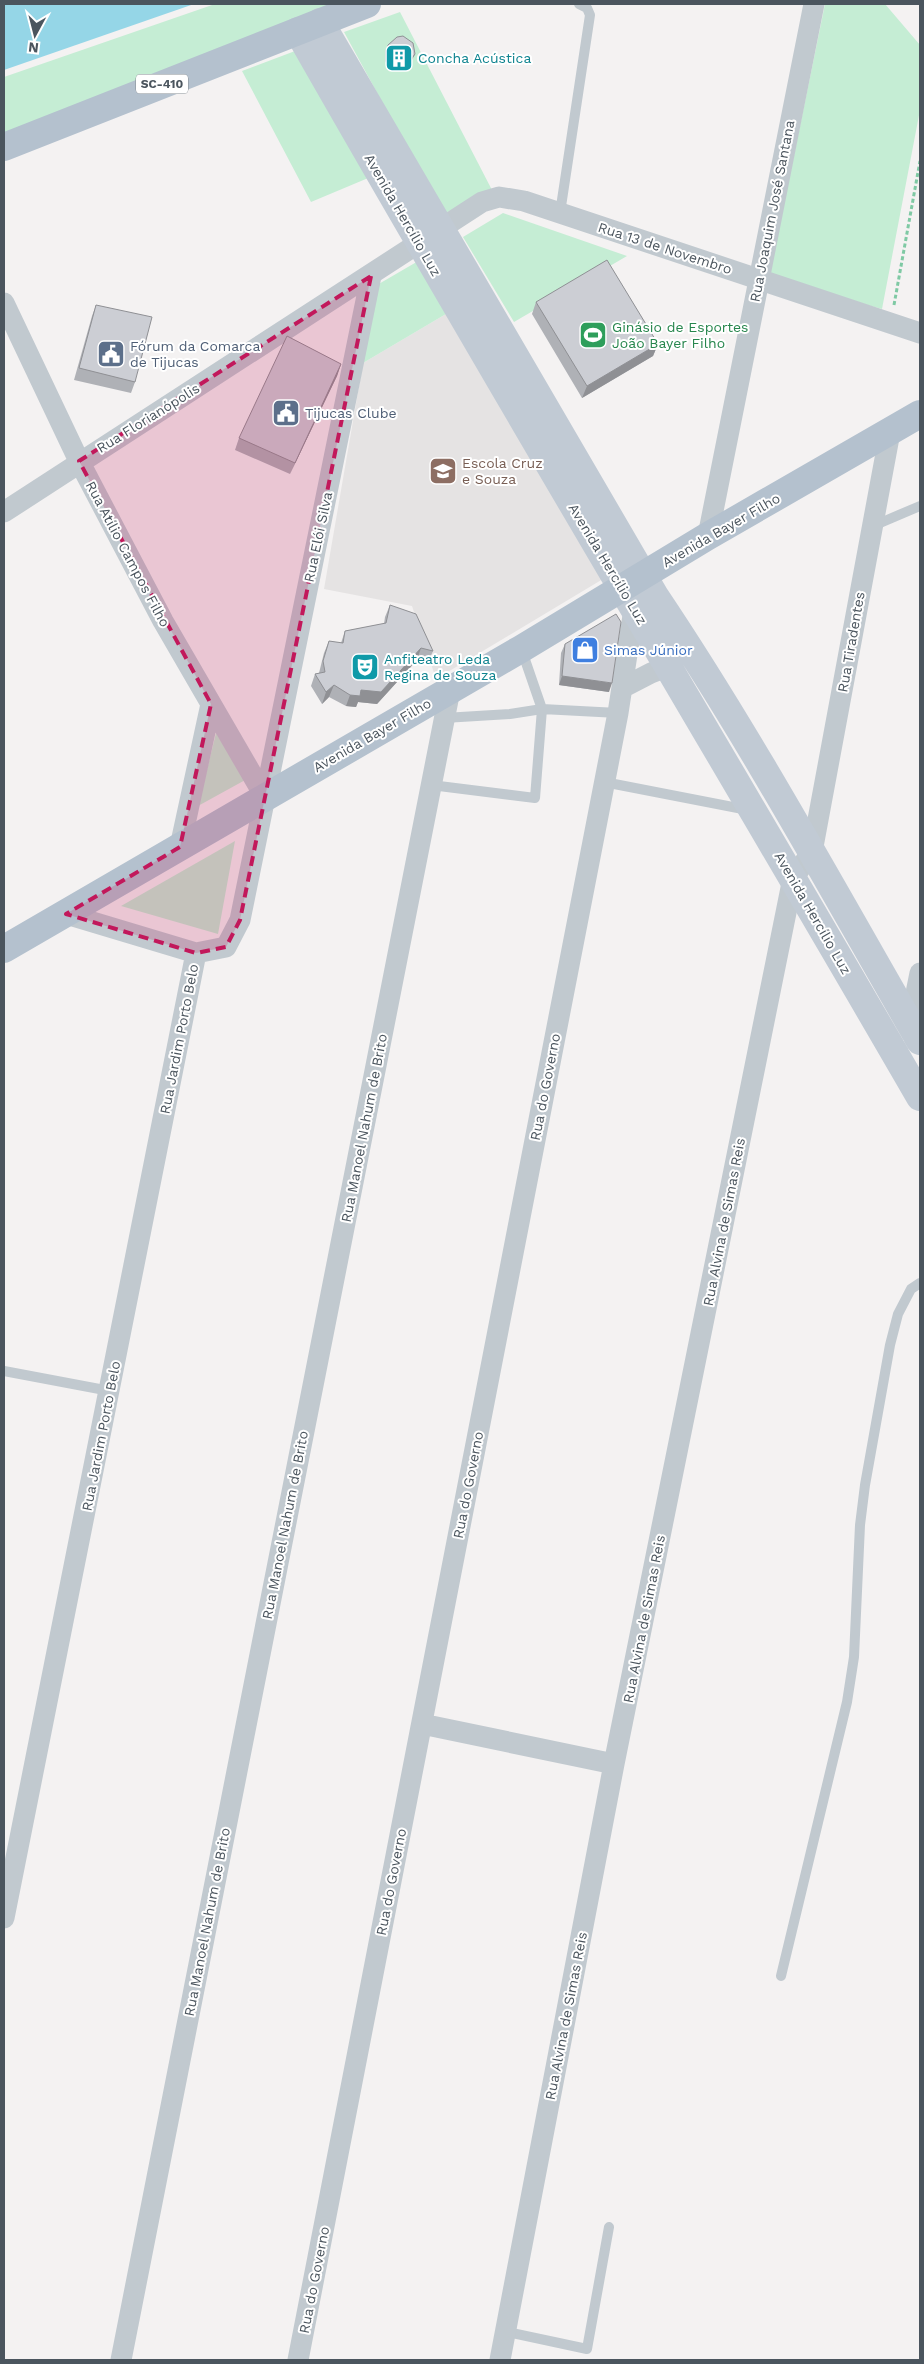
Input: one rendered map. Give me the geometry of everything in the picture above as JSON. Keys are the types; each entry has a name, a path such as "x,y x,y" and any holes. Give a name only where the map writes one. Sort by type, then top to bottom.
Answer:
{"main road":[{"name":"SC-410","path":"4,147 367,4"},
{"name":"Avenida Bayer Filho","path":"4,949 521,649 633,591 708,536 920,414"}],"street":[{"name":"Rua Joaquim José Santana","path":"708,536 814,4"},
{"name":"Avenida Hercílio Luz","path":"309,26 442,229 633,591 669,666 920,1097"},
{"name":"Avenida Hercílio Luz","path":"309,26 418,244 633,591 812,852 915,1032"},
{"name":"Rua 13 de Novembro","path":"418,244 482,202 499,198 524,200 920,333"},
{"name":"Rua Florianópolis","path":"4,512 79,461 371,276 418,244"},
{"name":"Rua Elói Silva","path":"196,953 226,947 240,920 371,276"},
{"name":"Rua Atílio Campos Filho","path":"4,303 79,461 163,621 265,797"},
{"name":"Rua Tiradentes","path":"812,852 890,432"},
{"name":"Rua do Governo","path":"298,2360 618,712 633,591"},
{"path":"622,688 669,666"},
{"name":"Rua Manoel Nahum de Brito","path":"121,2360 450,690"},
{"path":"180,847 211,704"},
{"path":"793,878 812,852"},
{"name":"Rua Alvina de Simas Reis","path":"500,2360 614,1764 793,878"},
{"path":"66,914 196,953"},
{"name":"Rua Jardim Porto Belo","path":"4,1918 196,953"},
{"path":"915,1032 920,973"},
{"path":"422,1724 614,1764"}],"lane":[{"path":"560,213 590,15 587,8 579,4"},
{"path":"872,526 920,506"},
{"path":"431,785 535,798 542,709 521,649"},
{"path":"444,718 510,714 542,709 618,712"},
{"path":"604,782 754,811"},
{"path":"781,1976 850,1684 854,1657 860,1525 890,1345 898,1314 911,1289 920,1283"},
{"path":"4,1371 110,1391"},
{"path":"506,2332 587,2349 610,2227"}],"path":[{"path":"890,323 920,161"}],"highlighted area":[{"path":"371,276 240,920 226,947 196,953 66,914 180,847 211,704 79,461"}],"shaded area":[{"name":"Escola Cruz e Souza","path":"451,311 603,579 436,679 412,606 324,589 363,363"}],"green space":[{"path":"215,4 356,4 4,142 4,77"},
{"path":"825,4 885,4 920,45 920,110 882,309 769,278"},
{"path":"400,12 493,192 443,214 344,32"},
{"path":"303,48 373,176 311,202 242,71"},
{"path":"503,213 627,256 514,322 463,237"},
{"path":"420,260 451,311 363,363 377,285"},
{"path":"216,733 247,779 198,806"},
{"path":"235,841 218,934 121,906"}],"water":[{"path":"4,4 194,4 4,70"}],"building":[{"name":"Concha Acústica","path":"403,36 413,43 415,54 409,62 399,65 390,60 387,55 388,45 397,37"},
{"name":"Ginásio de Esportes João Bayer Filho","path":"607,260 658,344 587,386 536,302"},
{"name":"Fórum da Comarca de Tijucas","path":"96,305 152,317 135,382 79,368"},
{"name":"Tijucas Clube","path":"287,336 341,364 295,463 239,438"},
{"name":"Anfiteatro Leda Regina de Souza","path":"390,605 416,614 433,651 421,648 381,692 361,690 360,696 350,695 334,685 326,692 315,674 325,672 323,661 329,641 343,643 345,631 386,623"},
{"path":"616,614 621,622 612,683 562,676 565,644"}],"place":[{"name":"Concha Acústica","path":"399,58"},
{"name":"Ginásio de Esportes João Bayer Filho","path":"593,335"},
{"name":"Fórum da Comarca de Tijucas","path":"111,354"},
{"name":"Tijucas Clube","path":"286,413"},
{"name":"Escola Cruz e Souza","path":"443,471"},
{"name":"Simas Júnior","path":"585,650"},
{"name":"Anfiteatro Leda Regina de Souza","path":"365,667"}]}
